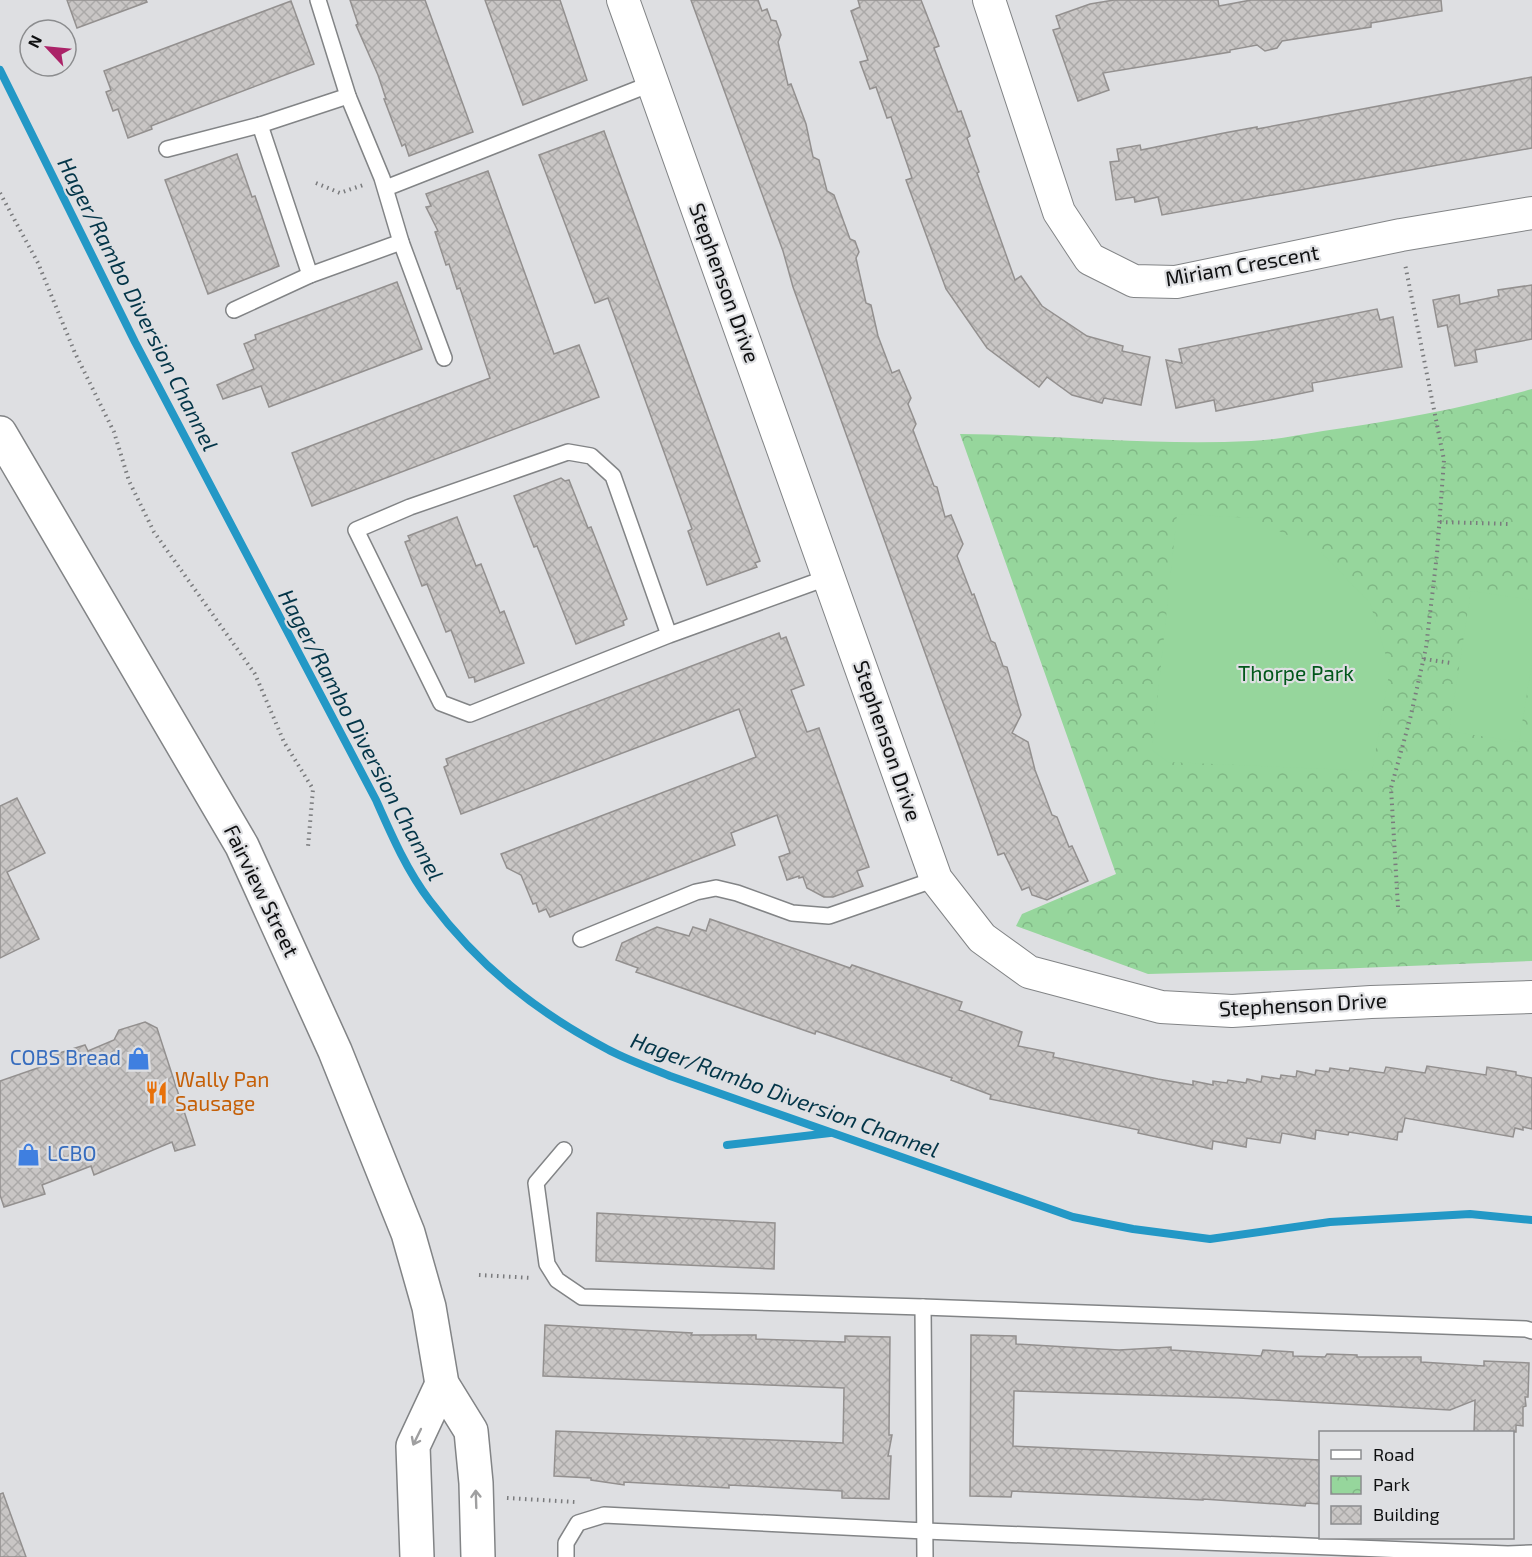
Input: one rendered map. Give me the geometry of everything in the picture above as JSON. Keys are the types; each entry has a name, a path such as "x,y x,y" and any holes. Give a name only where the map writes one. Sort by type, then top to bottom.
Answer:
{"main road":[{"name":"Fairview Street","path":"0,433 242,846 335,1051 408,1233 429,1307 442,1384 471,1431 476,1483 478,1557"},
{"path":"417,1557 412,1446 442,1384"}],"street":[{"name":"Stephenson Drive","path":"623,0 936,879 982,938 1029,972 1161,1007 1232,1011 1371,1002 1532,997"},
{"name":"Miriam Crescent","path":"989,0 1059,212 1090,259 1134,281 1176,282 1401,235 1532,213"}],"lane":[{"path":"318,0 348,96 384,183 401,242 444,358"},
{"path":"384,183 653,83"},
{"path":"167,149 260,125 348,96"},
{"path":"260,125 310,275"},
{"path":"234,310 310,275 401,242"},
{"path":"669,635 613,476 591,456 568,453 410,507 357,530 441,703 470,714 669,635 829,577"},
{"path":"581,939 696,892 716,888 737,893 792,913 829,916 936,879"},
{"path":"564,1150 536,1183 547,1264 557,1280 582,1297 923,1306 1532,1331"},
{"path":"923,1306 925,1557"},
{"path":"566,1557 566,1543 578,1523 604,1515 925,1531 1509,1554 1532,1553"}],"path":[{"path":"316,183 340,193 384,183"},
{"path":"0,193 38,263 75,353 114,432 129,481 154,532 255,674 284,742 313,789 308,847"},
{"path":"1398,907 1391,788 1424,659 1440,522 1444,460 1408,285 1401,235"},
{"path":"1440,522 1510,524"},
{"path":"1424,659 1451,663"},
{"path":"479,1275 557,1280"},
{"path":"507,1498 579,1502"}],"green space":[{"name":"Thorpe Park","path":"1532,389 1532,961 1148,974 1016,926 1022,914 1116,874 960,434 1178,442 1260,440 1375,423"},
{"path":"1177,514 1253,518 1321,552 1370,603 1390,669 1372,771 1168,762 1152,750"},
{"path":"1471,591 1532,600 1532,663 1519,742 1449,731"}],"building":[{"path":"67,0 146,0 147,2 78,28 78,18 73,18"},
{"path":"350,0 425,0 473,132 409,156 405,144 402,146 384,99 386,99 378,75 356,25 358,24"},
{"path":"485,0 560,0 587,80 523,105"},
{"path":"691,0 758,0 762,11 767,9 771,20 776,21 781,35 778,42 788,85 791,84 806,124 813,157 819,160 827,191 834,195 850,239 855,241 859,252 856,258 866,303 871,305 878,336 892,373 899,370 911,398 908,404 916,424 913,430 934,486 937,487 945,517 951,515 963,544 957,556 991,641 995,643 1003,666 1007,667 1021,715 1012,733 1028,742 1035,770 1052,815 1057,817 1069,847 1072,846 1088,881 1047,900 1032,895 1029,887 1022,890 1004,853 998,855"},
{"path":"858,0 921,0 939,46 934,48 958,112 961,111 970,136 967,138 979,172 977,173 1015,280 1021,276 1042,306 1087,336 1123,346 1122,351 1150,357 1141,405 1104,398 1102,403 1072,395 1047,377 1039,387 987,348 946,289 906,180 912,178 891,117 887,118 876,87 870,89 860,62 868,60 851,11 860,7"},
{"path":"1114,0 1218,0 1219,6 1251,0 1441,0 1442,11 1371,23 1371,27 1282,41 1277,48 1265,51 1257,45 1230,50 1230,52 1103,73 1109,90 1078,101 1053,30 1060,28 1056,16 1090,4"},
{"path":"291,1 314,64 151,126 152,129 128,138 118,109 113,111 106,92 111,90 104,71"},
{"path":"1532,77 1532,148 1162,215 1158,197 1135,202 1134,197 1116,200 1110,162 1119,161 1117,149 1140,145 1141,150"},
{"path":"604,131 760,561 755,563 757,567 707,585 688,531 692,529 608,298 595,303 539,155"},
{"path":"237,154 252,197 255,196 279,266 208,294 165,180"},
{"path":"488,171 554,354 579,345 599,397 312,506 292,453 490,378 460,288 457,289 449,264 446,265 435,232 438,231 426,207 431,206 426,194"},
{"path":"397,282 422,349 269,407 261,386 223,399 217,385 254,369 244,344 256,339 255,335"},
{"path":"1532,285 1532,339 1475,350 1477,362 1455,366 1447,325 1438,327 1433,300 1459,295 1460,304 1499,296 1498,290"},
{"path":"1377,309 1380,320 1393,317 1402,367 1312,383 1313,391 1216,411 1214,400 1176,408 1166,360 1182,363 1179,349"},
{"path":"561,478 565,481 569,480 588,528 591,527 627,619 623,621 624,625 576,644 537,546 534,547 514,496"},
{"path":"457,517 476,566 481,564 500,613 504,611 524,663 475,682 474,677 469,678 451,630 446,632 427,584 422,586 405,542 410,540 408,536"},
{"path":"779,633 781,639 786,637 804,685 791,690 807,732 819,728 869,867 857,871 863,886 833,897 824,897 807,888 803,877 787,880 779,857 790,853 777,815 731,833 735,845 550,917 546,909 539,912 536,903 533,904 521,875 507,868 501,854 756,757 739,709 461,814 444,767 448,765 446,759"},
{"path":"17,798 45,853 7,872 39,939 0,958 0,806"},
{"path":"710,919 850,968 852,965 962,1002 959,1010 1022,1032 1018,1046 1054,1053 1053,1057 1158,1079 1193,1085 1193,1081 1213,1085 1213,1081 1227,1083 1228,1080 1246,1083 1247,1079 1261,1082 1262,1076 1280,1079 1281,1075 1296,1077 1297,1071 1315,1075 1316,1070 1329,1072 1330,1068 1349,1071 1350,1068 1384,1073 1386,1067 1425,1073 1427,1066 1486,1075 1487,1067 1516,1072 1516,1075 1532,1078 1532,1129 1515,1128 1513,1137 1405,1118 1402,1132 1398,1132 1397,1140 1349,1132 1348,1135 1316,1130 1315,1139 1282,1133 1280,1143 1247,1138 1246,1147 1213,1141 1212,1149 1138,1133 1139,1130 990,1099 991,1095 951,1080 952,1078 816,1031 815,1034 636,972 638,968 616,960 622,943 657,927 689,936 693,927 706,931"},
{"path":"145,1022 157,1028 195,1145 175,1151 172,1142 94,1175 91,1166 42,1185 45,1194 4,1207 0,1195 0,1081 55,1062 53,1055 85,1045 88,1051 114,1040 119,1030"},
{"path":"597,1213 775,1223 774,1269 596,1261"},
{"path":"545,1325 692,1333 691,1335 756,1335 756,1339 845,1342 845,1336 890,1337 889,1435 892,1435 888,1456 891,1456 889,1499 842,1498 842,1491 624,1482 624,1485 591,1480 591,1478 554,1476 556,1431 843,1443 844,1388 543,1376"},
{"path":"971,1335 1016,1336 1016,1344 1119,1350 1171,1347 1171,1350 1261,1356 1263,1350 1293,1352 1293,1356 1325,1357 1327,1354 1357,1355 1357,1357 1421,1357 1421,1362 1484,1366 1484,1361 1529,1363 1528,1397 1525,1397 1526,1406 1523,1407 1523,1426 1516,1425 1516,1432 1474,1431 1475,1400 1450,1410 1239,1398 1014,1391 1013,1446 1319,1460 1319,1504 1306,1503 1305,1506 1012,1491 1011,1497 970,1496"},
{"path":"3,1493 26,1557 0,1557 0,1494"}],"waterway":[{"name":"Hager/Rambo Diversion Channel","path":"0,70 135,342 376,800 407,865 430,901 468,946 532,1003 607,1049 670,1076 1073,1217 1133,1229 1210,1239 1330,1222 1470,1214 1532,1220"},
{"path":"727,1145 830,1133"}],"place":[{"name":"COBS Bread","path":"139,1058"},
{"name":"Wally Pan Sausage","path":"157,1092"},
{"name":"LCBO","path":"29,1154"}]}
